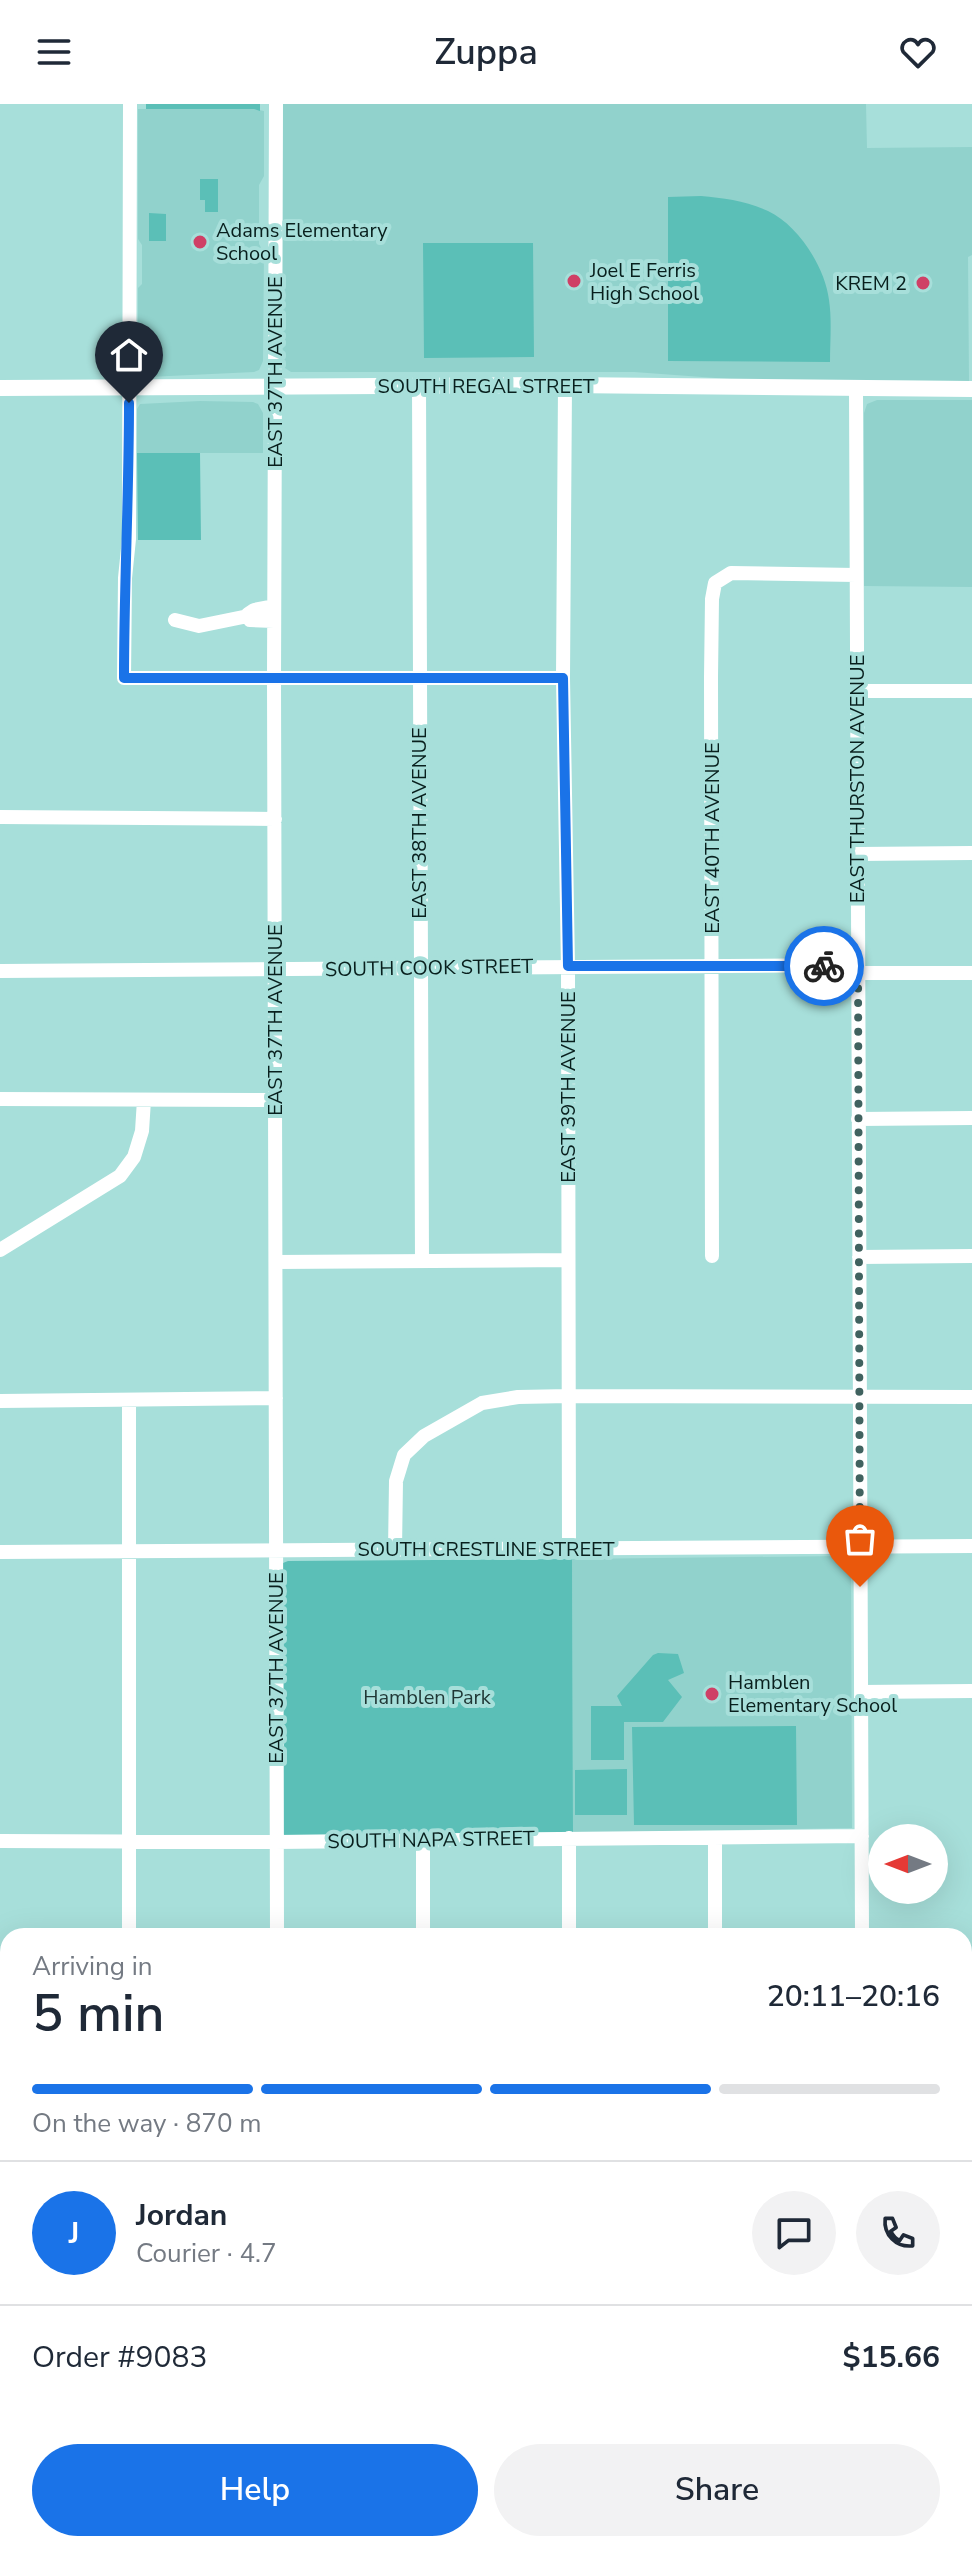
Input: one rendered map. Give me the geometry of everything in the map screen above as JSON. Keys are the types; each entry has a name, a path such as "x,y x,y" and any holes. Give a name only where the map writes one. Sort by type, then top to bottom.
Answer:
{"main road":[{"name":"SOUTH REGAL STREET","path":"0,388 565,385 972,389"}],"street":[{"path":"130,104 129,539 125,578 124,678 563,678"},
{"name":"EAST 37TH AVENUE","path":"276,104 277,1928"},
{"name":"EAST 38TH AVENUE","path":"419,385 422,1261"},
{"name":"EAST 39TH AVENUE","path":"565,385 563,678 568,966 569,1548"},
{"name":"EAST THURSTON AVENUE","path":"856,389 862,1928"},
{"name":"EAST 40TH AVENUE","path":"712,1256 712,599 715,583 731,573 856,575"},
{"path":"175,620 199,626 274,614"},
{"path":"857,691 972,691"},
{"path":"0,817 275,819"},
{"path":"857,854 972,853"},
{"name":"SOUTH COOK STREET","path":"0,971 568,966 972,973"},
{"path":"0,1099 275,1100"},
{"path":"0,1250 120,1176 134,1157 142,1131 144,1100"},
{"path":"858,1119 972,1118"},
{"path":"859,1257 972,1256"},
{"path":"276,1262 568,1260"},
{"path":"395,1550 396,1481 404,1455 424,1436 482,1403 518,1397 569,1396 972,1397"},
{"path":"0,1401 276,1398"},
{"path":"129,1400 129,1928"},
{"name":"SOUTH CRESTLINE STREET","path":"0,1552 972,1546"},
{"path":"861,1692 972,1691"},
{"name":"SOUTH NAPA STREET","path":"0,1841 276,1842 862,1836"},
{"path":"569,1838 569,1928"},
{"path":"715,1838 715,1928"},
{"path":"423,1841 423,1928"}],"shaded area":[{"name":"Joel E Ferris High School","path":"283,104 866,104 867,148 972,147 972,255 968,257 969,381 743,380 634,372 291,372 285,368 282,359"},
{"name":"Adams Elementary School","path":"138,109 264,111 264,176 259,185 259,244 264,253 263,361 259,370 143,377 138,370 138,288 142,284 142,245 138,239"},
{"path":"877,400 972,400 972,587 864,586 864,413 867,404"},
{"path":"200,401 258,404 263,413 263,453 137,453 137,409 140,404"},
{"name":"Hamblen Elementary School","path":"843,1556 851,1565 852,1828 573,1833 572,1559"}],"green space":[{"path":"146,104 260,104 260,111 146,109"},
{"path":"200,179 218,179 218,212 205,212 205,200 200,200"},
{"path":"701,196 735,200 768,211 790,226 808,248 822,274 829,300 830,362 668,361 668,197"},
{"path":"149,213 166,214 166,241 149,241"},
{"path":"423,243 533,243 534,357 424,358"},
{"path":"137,453 200,453 201,540 138,540"},
{"name":"Hamblen Park","path":"572,1559 573,1833 284,1835 283,1563"},
{"path":"658,1653 678,1654 684,1673 668,1680 682,1697 663,1722 624,1722 624,1760 591,1760 591,1706 622,1706 617,1696"},
{"path":"796,1726 797,1825 634,1825 632,1727"},
{"path":"627,1769 627,1815 575,1815 575,1770"}],"way so far":[{"path":"824,966 858,965 860,1587"}],"place":[{"name":"Adams Elementary School","path":"200,242"},
{"name":"Joel E Ferris High School","path":"574,281"},
{"name":"KREM 2","path":"923,283"},
{"name":"Hamblen Elementary School","path":"712,1694"}],"route":[{"path":"129,403 129,539 125,578 124,678 563,678 568,966 824,966"}]}
